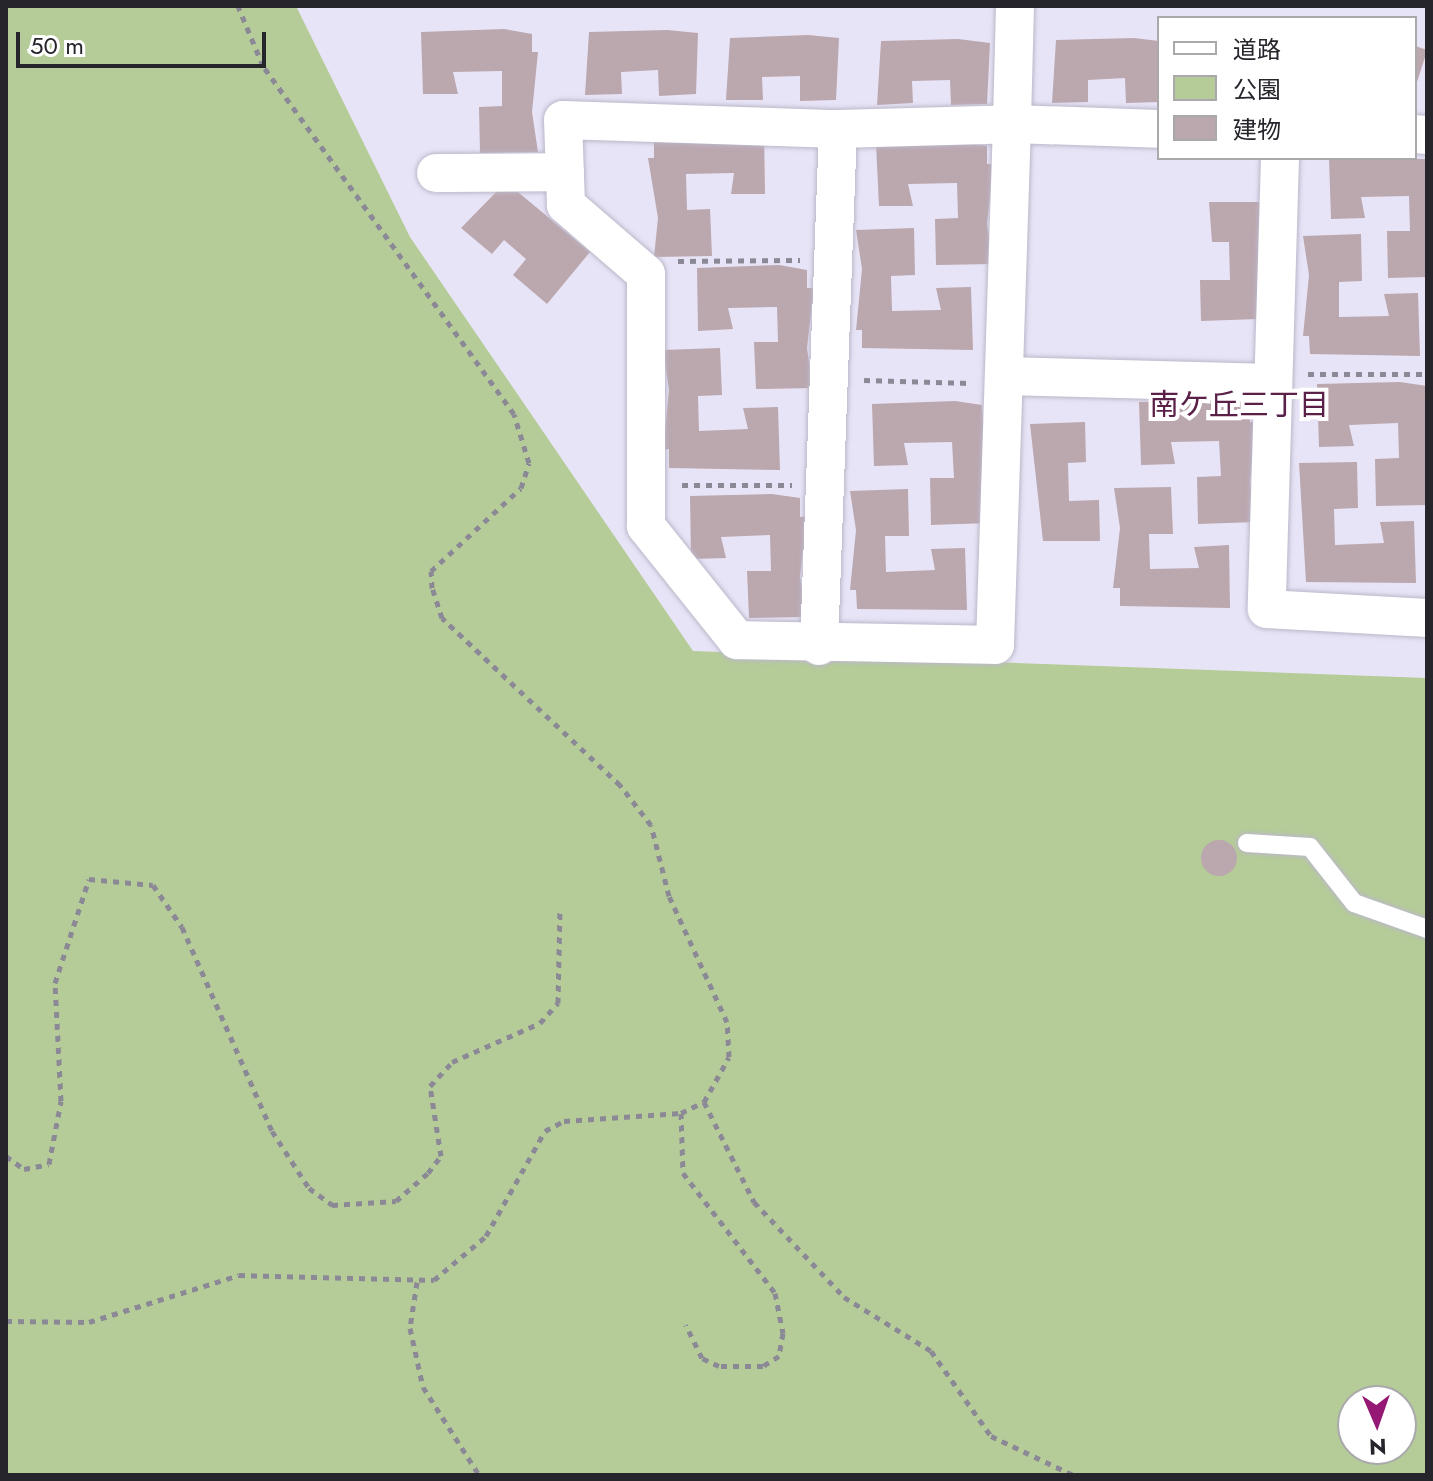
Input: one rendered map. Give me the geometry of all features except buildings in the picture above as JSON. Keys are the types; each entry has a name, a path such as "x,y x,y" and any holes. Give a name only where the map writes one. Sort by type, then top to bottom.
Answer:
{"street":[{"path":"1015,6 1012,124 1004,380 995,645 819,646 737,640 646,526 646,274 566,205 563,120 838,129 1012,124 1157,129"},
{"path":"819,646 838,129"},
{"path":"1280,160 1267,609 1427,618"},
{"path":"436,173 565,172"},
{"path":"1004,380 1274,378"}],"lane":[{"path":"1247,843 1310,847 1354,903 1427,929"}],"path":[{"path":"6,1321 89,1322 239,1275 417,1282 453,1270 486,1236 545,1131 564,1121 681,1113 704,1102 729,1057 727,1022 669,896 651,825 620,785 442,618 432,588 431,571 521,488 529,463 514,414 263,66 238,6"},
{"path":"646,274 665,261 833,260"},
{"path":"1274,378 1427,374"},
{"path":"828,380 1004,380"},
{"path":"646,485 825,484"},
{"path":"6,1156 24,1169 49,1164 61,1101 55,983 89,879 153,885 182,927 272,1131 309,1188 332,1205 396,1201 428,1173 441,1156 430,1086 452,1062 540,1023 558,1003 560,911"},
{"path":"704,1102 754,1202 811,1254 844,1297 931,1351 991,1436 1073,1475"},
{"path":"681,1113 683,1173 775,1293 783,1333 779,1356 763,1366 719,1366 702,1358 686,1325"},
{"path":"417,1282 410,1328 423,1387 479,1475"}],"green space":[{"path":"6,6 296,6 410,237 693,651 1427,678 1427,1475 6,1475"}],"district":[{"name":"南ケ丘三丁目","path":"1239,405"}]}
